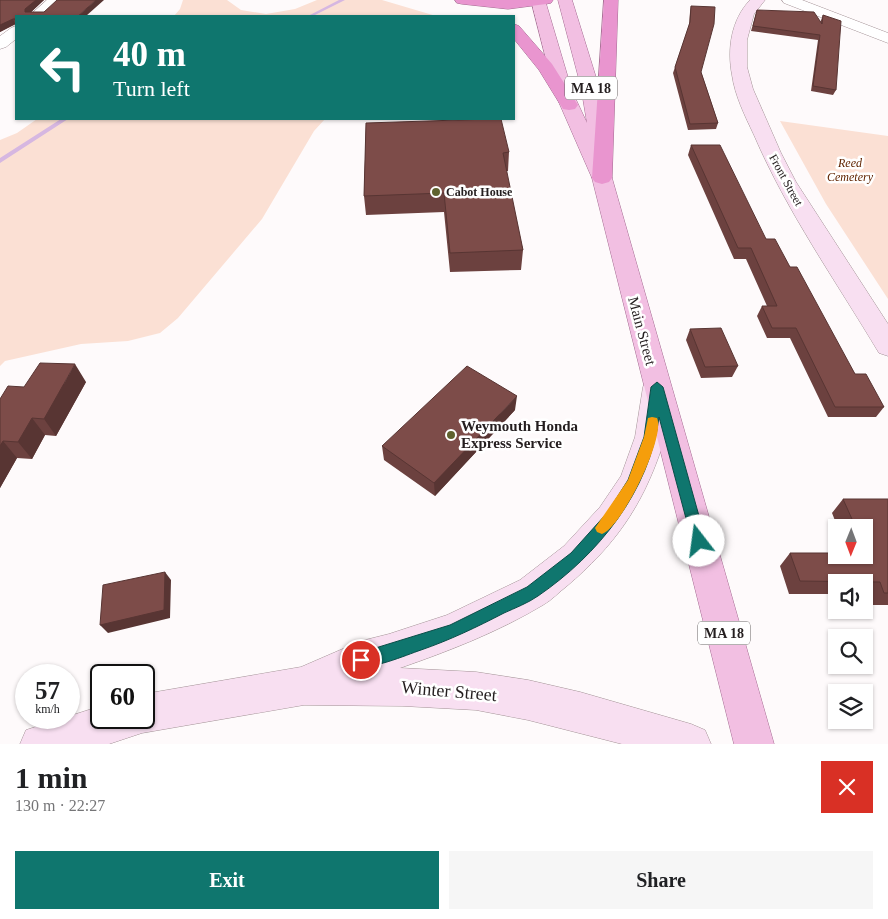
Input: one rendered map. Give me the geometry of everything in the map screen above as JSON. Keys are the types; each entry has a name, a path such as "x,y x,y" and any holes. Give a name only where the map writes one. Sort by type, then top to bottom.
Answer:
{"highway":[{"path":"460,0 498,5 541,1"},
{"path":"460,0 494,15"},
{"path":"602,178 611,0"},
{"path":"515,30 542,62 569,105"}],"main road":[{"name":"Main Street","path":"565,0 585,64 596,111 602,178"},
{"name":"Main Street","path":"541,1 553,60 569,105 602,178 754,744"}],"street":[{"path":"37,15 56,0"},
{"name":"Front Street","path":"758,0 744,18 739,43 739,67 752,110 780,172 888,346"},
{"path":"789,0 888,38"},
{"path":"0,44 15,32"},
{"path":"304,686 361,660 389,653 453,631 532,592 576,557 612,517 634,482 650,437 657,387"},
{"name":"Winter Street","path":"155,712 304,686 403,687 476,691 580,712 691,744"},
{"path":"40,744 92,729"}],"green space":[{"path":"183,0 227,0 241,10 266,14 295,9 317,0 382,0 433,15 175,15 180,9"},
{"path":"36,120 324,120 314,131 262,219 178,318 160,333 128,341 81,344 5,361 0,366 0,140 17,133"},
{"name":"Reed Cemetery","path":"780,121 888,136 888,299 826,204"}],"building":[{"path":"0,0 36,0 25,9 25,12 44,12 57,0 96,0 79,15 15,15 15,19 0,25"},
{"path":"691,6 715,7 714,24 701,72 718,123 690,124 675,67 690,22"},
{"path":"757,10 814,12 822,24 823,15 841,21 836,90 813,86 820,35 753,26"},
{"name":"Cabot House","path":"501,120 509,152 503,153 523,250 450,253 444,193 364,196 366,123"},
{"path":"691,145 720,145 766,239 775,239 790,267 797,267 855,374 866,374 884,407 835,407 796,328 772,328 762,306 777,306 751,248 738,248"},
{"path":"721,328 738,366 705,367 690,329"},
{"path":"40,363 75,364 44,419 32,418 18,442 3,441 0,446 0,399 8,386 24,387"},
{"name":"Weymouth Honda Express Service","path":"467,366 517,396 434,483 382,446"},
{"path":"843,499 888,499 888,593 884,593 880,582 873,582 873,574 828,574 828,581 800,581 790,553 828,553 828,564 873,564 873,519 852,519"},
{"path":"165,572 164,610 100,625 103,585"}],"waterway":[{"path":"312,15 343,0"},
{"path":"0,161 63,120"}],"slow traffic":[{"path":"602,528 612,517 634,482 650,437 652,422"}],"place":[{"name":"Cabot House","path":"436,192"},
{"name":"Weymouth Honda Express Service","path":"451,435"}],"route":[{"path":"361,660 389,653 453,631 532,592 576,557 612,517 634,482 650,437 657,387 699,541"}]}
